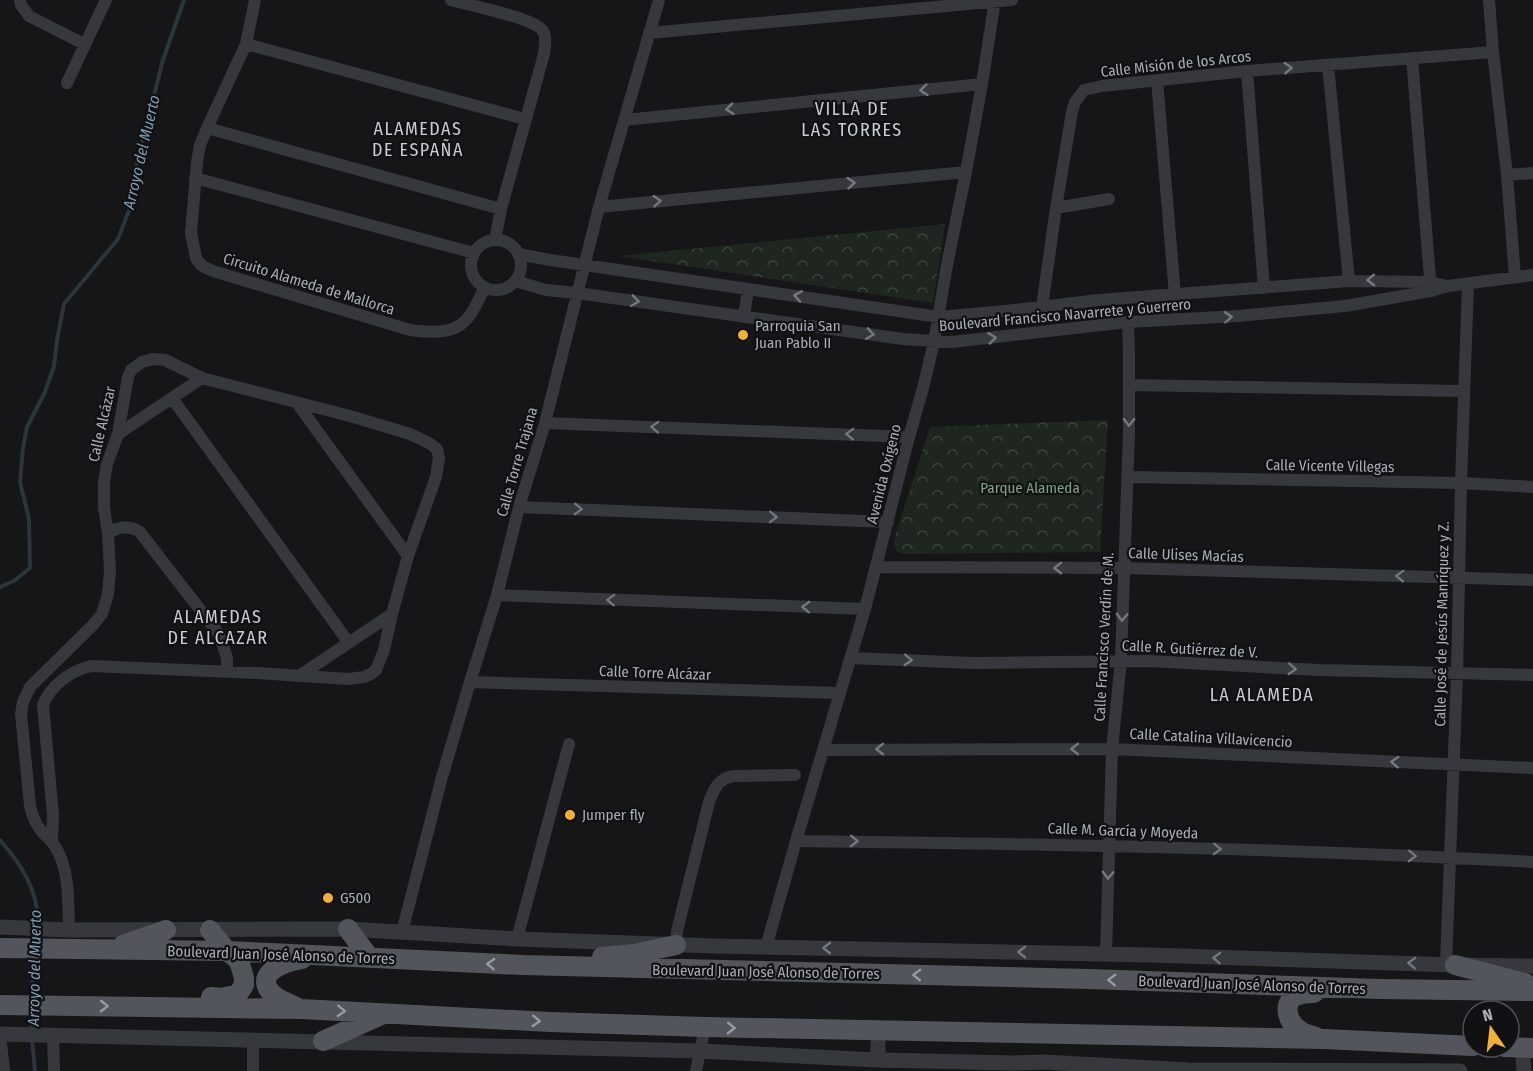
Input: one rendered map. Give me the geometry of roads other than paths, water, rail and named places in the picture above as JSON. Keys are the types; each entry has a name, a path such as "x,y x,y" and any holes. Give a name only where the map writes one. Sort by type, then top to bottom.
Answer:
{"main road":[{"path":"348,929 369,957"},
{"path":"110,950 166,930"},
{"path":"150,1007 172,998 222,998 238,994 244,985 240,964 226,951 210,930"},
{"path":"524,965 634,954 676,945"},
{"name":"Boulevard Juan José Alonso de Torres","path":"0,948 226,951 524,965 1380,989 1533,991"},
{"path":"301,1009 272,993 267,982 269,973 286,962 325,956"},
{"path":"1450,965 1533,985"},
{"path":"1324,1039 1298,1030 1289,1020 1288,1004 1292,999 1297,995 1310,993 1352,993 1380,989"},
{"path":"8,1005 301,1009 550,1022 705,1027 1324,1039 1461,1045"},
{"path":"323,1041 384,1014"}],"street":[{"path":"20,0 29,16 84,44"},
{"path":"67,83 106,0"},
{"name":"Circuito Alameda de Mallorca","path":"255,0 246,44 200,146 191,233 196,258 200,264 239,279 398,326 427,332 441,332 456,328 465,322 484,287"},
{"path":"451,0 521,19 534,24 545,34 544,54 501,209 495,240"},
{"name":"Calle Torre Trajana","path":"402,932 442,777 497,595 519,507 545,423 599,207 659,0"},
{"path":"650,33 1012,0"},
{"path":"1489,0 1515,277"},
{"name":"Avenida Oxígeno","path":"766,947 865,609 923,388 939,317 966,172 995,1"},
{"path":"246,44 525,119"},
{"name":"Calle Misión de los Arcos","path":"1042,307 1072,112 1075,102 1084,90 1102,86 1247,71 1493,52"},
{"path":"1412,58 1430,287"},
{"path":"1328,65 1349,281"},
{"path":"1247,71 1264,288"},
{"path":"1157,80 1175,295"},
{"path":"624,120 982,84"},
{"path":"207,128 501,209"},
{"path":"599,207 966,172"},
{"path":"1507,175 1533,173"},
{"path":"195,178 474,253"},
{"path":"1056,208 1109,199"},
{"path":"495,240 514,248 520,261 519,275 508,287 501,290 484,287 472,272 471,262 474,253 480,246 495,240"},
{"path":"518,254 584,264"},
{"name":"Boulevard Francisco Navarrete y Guerrero","path":"584,264 939,317 1100,300 1349,281 1430,287 1533,275"},
{"path":"515,281 546,290 577,293"},
{"name":"Calle José de Jesús Manríquez y Z.","path":"1450,965 1450,857 1468,284"},
{"name":"Boulevard Francisco Navarrete y Guerrero","path":"577,293 903,339 952,342 1128,322 1238,316 1345,306 1430,287"},
{"path":"744,317 748,289"},
{"name":"Calle Francisco Verdín de M.","path":"1106,954 1112,749 1121,660 1130,385 1128,322"},
{"name":"Calle Alcázar","path":"21,714 23,702 30,687 102,614 108,594 110,571 104,483 107,464 118,434 128,377 131,370 138,364 148,360 165,360 202,378 410,434 429,442 437,449 439,458 436,477 408,556 384,650 376,670 371,674 349,679 91,666 72,672 46,696 43,715"},
{"path":"118,434 202,378"},
{"path":"1130,385 1464,391"},
{"path":"172,398 349,642"},
{"path":"297,403 408,556"},
{"path":"545,423 909,436"},
{"name":"Calle Vicente Villegas","path":"1127,477 1533,486"},
{"path":"519,507 888,522"},
{"path":"108,533 117,528 126,527 140,531 219,634 226,658 227,672"},
{"name":"Calle Ulises Macías","path":"876,567 1124,568 1533,580"},
{"path":"497,595 865,609"},
{"path":"299,676 392,614"},
{"name":"Calle R. Gutiérrez de V.","path":"850,658 974,663 1121,660 1319,670 1533,675"},
{"name":"Calle Torre Alcázar","path":"470,682 840,693"},
{"path":"52,840 53,815 43,715 21,714 32,815 43,833 52,840 62,861 69,930"},
{"path":"517,939 569,744"},
{"name":"Calle Catalina Villavicencio","path":"823,750 1112,749 1533,768"},
{"path":"676,945 677,931 709,802 718,783 733,776 795,775"},
{"name":"Calle M. García y Moyeda","path":"796,841 1109,845 1533,862"},
{"path":"0,927 69,930 348,929 676,945 1533,966"},
{"path":"696,1071 705,1027"},
{"path":"766,1028 766,1054"},
{"path":"878,1031 878,1060"},
{"path":"4,1071 5,1034 700,1051 878,1060 1044,1062 1229,1071 1460,1071"},
{"path":"46,1036 54,1071"},
{"path":"253,1040 253,1071"},
{"path":"1524,1071 1523,1056 1530,1047"}],"waterway":[{"name":"Arroyo del Muerto","path":"0,587 14,581 30,568 29,519 20,482 23,448 27,427 45,392 54,366 64,304 118,239 131,205 137,162 163,60 184,0"},
{"name":"Arroyo del Muerto","path":"0,840 15,858 32,889 37,924"},
{"name":"Arroyo del Muerto","path":"32,998 34,955"},
{"name":"Arroyo del Muerto","path":"32,1012 32,1031"},
{"name":"Arroyo del Muerto","path":"32,1039 35,1071"}],"place":[{"name":"Parroquia San Juan Pablo II","path":"743,335"},
{"name":"Jumper fly","path":"570,815"},
{"name":"G500","path":"328,898"}],"district":[{"name":"VILLA DE LAS TORRES","path":"852,119"},
{"name":"ALAMEDAS DE ESPAÑA","path":"418,139"},
{"name":"ALAMEDAS DE ALCAZAR","path":"218,627"},
{"name":"LA ALAMEDA","path":"1262,695"}],"park label":[{"name":"Parque Alameda","path":"1030,488"}]}
